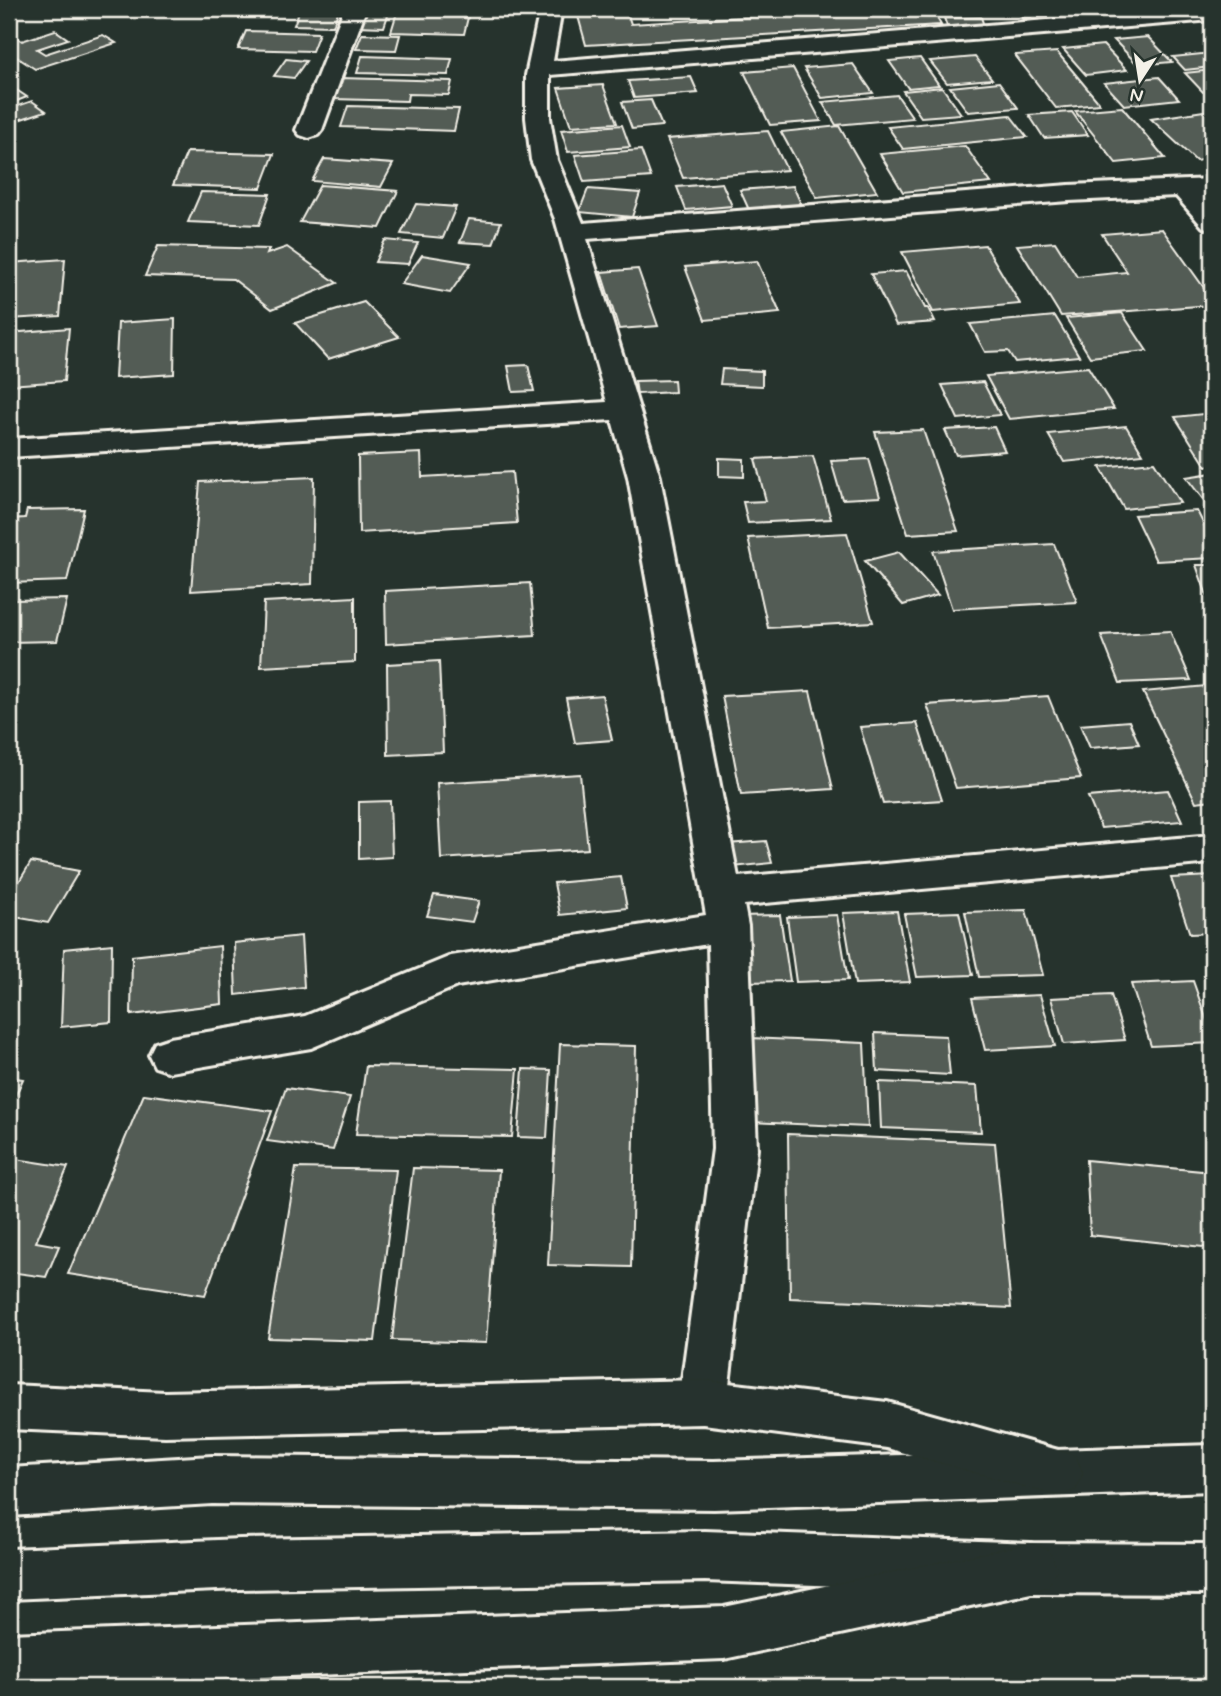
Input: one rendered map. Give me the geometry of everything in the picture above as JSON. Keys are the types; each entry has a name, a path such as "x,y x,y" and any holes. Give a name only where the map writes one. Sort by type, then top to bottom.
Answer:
{"main road":[{"path":"309,130 355,9"},
{"path":"551,9 539,69 538,118 544,160 571,232 644,477 724,910 735,1149 703,1402"},
{"path":"539,69 1212,13"},
{"path":"571,232 1069,193 1212,187"},
{"path":"1184,189 1212,221"},
{"path":"9,448 624,410"},
{"path":"170,1055 311,1032 451,972 724,910 1212,849"},
{"path":"18,1405 164,1414 703,1402 887,1425 1058,1473"},
{"path":"9,1492 212,1480 714,1485 1212,1468"},
{"path":"9,1574 253,1564 705,1556 1031,1568 1212,1569"},
{"path":"9,1661 724,1633 1031,1568"}],"building":[{"path":"300,9 339,9 333,26 294,25"},
{"path":"363,9 390,9 384,27 357,26"},
{"path":"398,9 470,9 464,34 391,32"},
{"path":"576,9 626,9 631,24 881,9 932,9 941,25 586,45"},
{"path":"1015,9 1122,9 1125,12 1022,18"},
{"path":"981,17 985,29 948,29 944,18"},
{"path":"55,30 68,39 37,49 45,54 103,35 116,43 35,69 9,52 9,32 22,41"},
{"path":"246,31 319,33 312,51 238,49"},
{"path":"362,34 400,35 396,50 356,49"},
{"path":"1148,37 1172,62 1138,65 1114,40"},
{"path":"1103,45 1127,70 1086,75 1063,49"},
{"path":"1057,52 1100,104 1056,108 1015,55"},
{"path":"1211,53 1212,67 1185,70 1173,57"},
{"path":"362,56 452,59 448,75 357,73"},
{"path":"975,57 992,79 947,83 930,61"},
{"path":"920,58 939,85 908,88 889,61"},
{"path":"286,59 306,61 294,78 274,76"},
{"path":"853,64 873,93 822,98 804,68"},
{"path":"793,68 821,121 770,125 744,72"},
{"path":"1212,70 1212,91 1203,92 1185,73"},
{"path":"691,77 698,93 634,98 628,81"},
{"path":"1159,77 1179,99 1124,105 1104,83"},
{"path":"340,78 452,81 449,95 408,94 407,101 333,99"},
{"path":"999,82 1018,108 968,112 950,87"},
{"path":"9,85 27,97 9,104"},
{"path":"603,85 617,123 571,126 558,88"},
{"path":"942,87 961,114 921,117 903,91"},
{"path":"897,95 913,118 836,125 822,102"},
{"path":"651,100 662,126 632,129 622,102"},
{"path":"32,101 46,111 9,123 9,109"},
{"path":"348,106 459,109 454,131 341,127"},
{"path":"1122,107 1165,158 1116,163 1075,111"},
{"path":"1210,110 1212,158 1196,161 1151,119"},
{"path":"1072,112 1088,135 1044,138 1029,115"},
{"path":"1010,115 1027,137 903,149 888,127"},
{"path":"622,125 630,147 568,152 561,130"},
{"path":"839,126 877,192 817,198 781,132"},
{"path":"768,131 787,170 683,178 667,139"},
{"path":"965,146 991,183 903,192 880,154"},
{"path":"641,150 651,177 584,182 575,155"},
{"path":"187,152 274,154 261,188 173,185"},
{"path":"324,159 393,164 381,187 312,181"},
{"path":"722,183 732,206 686,210 677,187"},
{"path":"320,185 398,191 380,228 300,222"},
{"path":"793,186 802,206 749,210 740,190"},
{"path":"588,189 640,193 632,217 579,212"},
{"path":"201,192 270,194 259,225 188,222"},
{"path":"416,204 456,207 443,238 401,234"},
{"path":"469,219 501,222 493,244 460,242"},
{"path":"1162,229 1212,299 1212,305 1061,316 1017,245 1055,242 1077,277 1127,272 1102,234"},
{"path":"385,240 418,243 408,264 375,262"},
{"path":"985,245 1020,304 933,312 902,252"},
{"path":"158,246 269,249 267,254 287,247 337,283 272,309 233,279 145,276"},
{"path":"422,255 471,263 450,293 401,284"},
{"path":"65,259 60,316 9,319 9,263"},
{"path":"757,261 780,313 705,320 685,267"},
{"path":"638,269 658,326 619,329 601,272"},
{"path":"906,271 935,322 896,325 871,274"},
{"path":"364,302 399,337 328,359 295,323"},
{"path":"1122,313 1147,351 1090,357 1066,318"},
{"path":"1055,316 1079,356 1015,362 1008,351 985,352 970,324"},
{"path":"175,319 174,374 115,378 118,323"},
{"path":"69,328 64,381 9,385 9,333"},
{"path":"528,365 534,391 513,392 508,366"},
{"path":"1088,367 1114,409 1009,419 986,376"},
{"path":"722,369 762,371 762,386 720,384"},
{"path":"674,380 675,392 637,394 635,381"},
{"path":"983,382 1000,415 958,419 942,385"},
{"path":"1212,413 1212,465 1206,466 1175,417"},
{"path":"1126,426 1143,454 1064,462 1048,434"},
{"path":"994,427 1005,451 956,455 945,430"},
{"path":"923,430 958,531 908,534 875,432"},
{"path":"421,453 422,477 512,472 517,523 359,533 358,456"},
{"path":"813,456 831,519 748,523 743,502 766,501 755,459"},
{"path":"719,458 744,459 744,477 719,476"},
{"path":"869,459 880,497 842,499 831,461"},
{"path":"1154,462 1180,503 1124,509 1100,467"},
{"path":"1212,473 1212,511 1186,477"},
{"path":"314,477 312,584 191,591 200,482"},
{"path":"84,509 67,581 9,583 9,519 25,518 27,510"},
{"path":"1197,511 1212,541 1212,558 1156,561 1134,515"},
{"path":"847,533 873,622 768,628 748,538"},
{"path":"1054,544 1077,602 952,609 933,551"},
{"path":"899,552 938,595 903,605 865,561"},
{"path":"1196,565 1212,565 1212,601 1209,601"},
{"path":"530,583 535,635 386,644 385,591"},
{"path":"355,597 355,662 261,667 264,602"},
{"path":"67,599 57,641 9,642 9,600"},
{"path":"1170,631 1191,680 1120,683 1101,635"},
{"path":"439,661 443,752 388,755 387,664"},
{"path":"1206,686 1212,697 1212,800 1196,802 1143,692"},
{"path":"810,691 833,789 741,795 722,696"},
{"path":"602,695 612,740 575,743 566,698"},
{"path":"1048,696 1081,778 956,788 927,705"},
{"path":"1129,721 1139,744 1090,748 1080,725"},
{"path":"917,723 942,800 883,804 860,727"},
{"path":"580,774 588,849 441,859 437,783"},
{"path":"1168,790 1182,821 1101,828 1088,797"},
{"path":"390,801 392,857 359,859 359,802"},
{"path":"766,841 772,863 733,867 727,844"},
{"path":"31,862 79,871 48,923 9,916 9,898"},
{"path":"1212,876 1212,933 1190,934 1171,878"},
{"path":"621,877 627,908 560,915 554,883"},
{"path":"434,895 479,901 472,922 427,916"},
{"path":"1026,910 1043,975 979,977 965,912"},
{"path":"897,911 910,982 855,984 843,913"},
{"path":"959,912 973,975 917,977 904,914"},
{"path":"780,915 790,981 744,982 737,916"},
{"path":"837,915 848,980 796,982 787,917"},
{"path":"301,936 304,987 236,995 234,943"},
{"path":"112,944 111,1022 61,1027 64,949"},
{"path":"220,946 222,1004 131,1015 132,956"},
{"path":"1193,981 1212,1035 1212,1043 1151,1046 1131,984"},
{"path":"1040,995 1055,1046 985,1050 972,998"},
{"path":"1111,995 1125,1040 1064,1044 1051,998"},
{"path":"875,1033 946,1036 950,1075 877,1071"},
{"path":"751,1038 864,1043 868,1127 751,1122"},
{"path":"560,1044 636,1046 631,1267 548,1265"},
{"path":"366,1066 518,1069 512,1137 356,1134"},
{"path":"523,1069 551,1070 547,1138 518,1137"},
{"path":"9,1077 23,1079 9,1110"},
{"path":"879,1082 977,1086 981,1132 881,1128"},
{"path":"286,1088 350,1097 333,1150 267,1141"},
{"path":"144,1094 272,1111 205,1295 68,1274"},
{"path":"788,1134 995,1143 1011,1308 790,1298"},
{"path":"9,1158 68,1167 36,1242 59,1246 46,1277 9,1272"},
{"path":"1086,1160 1212,1172 1212,1248 1090,1235"},
{"path":"296,1168 396,1170 375,1341 268,1338"},
{"path":"413,1168 499,1170 486,1343 392,1340"}]}
